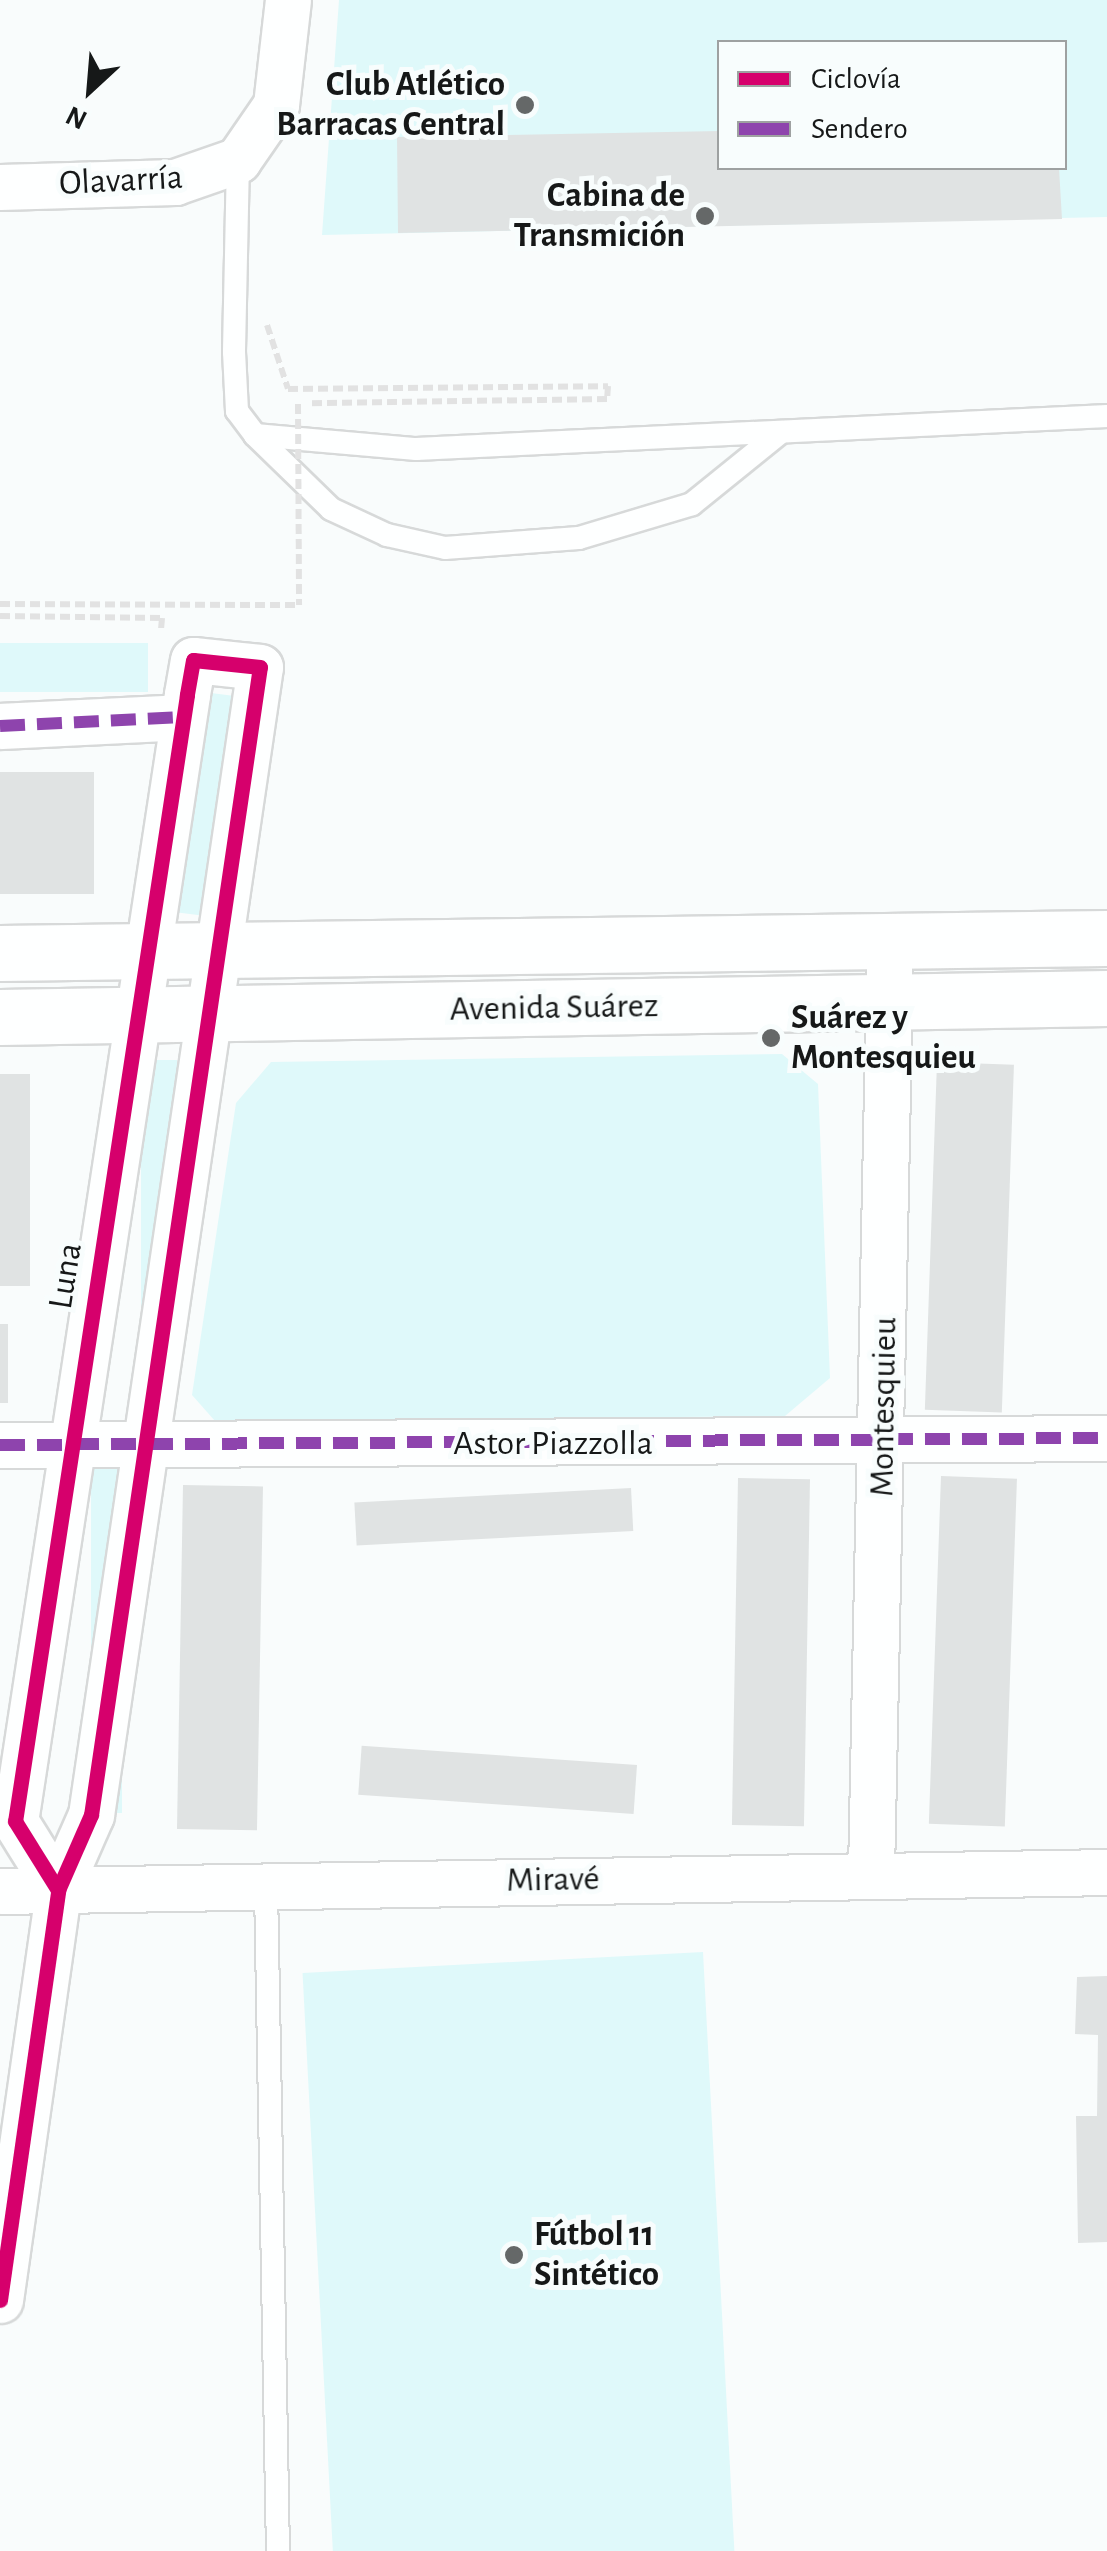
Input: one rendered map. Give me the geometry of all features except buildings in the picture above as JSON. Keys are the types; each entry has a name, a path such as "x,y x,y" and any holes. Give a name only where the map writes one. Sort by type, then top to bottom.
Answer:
{"street":[{"path":"238,160 276,105 288,0"},
{"name":"Olavarría","path":"0,186 174,182 238,160"},
{"name":"Luna","path":"58,1890 15,1821 145,951 193,660 260,666 215,950"},
{"path":"0,726 183,717"},
{"name":"Avenida Suárez","path":"0,953 1107,938"},
{"name":"Montesquieu","path":"871,1872 885,1442 890,942"},
{"path":"0,2300 58,1890 91,1814 215,950"},
{"name":"Avenida Suárez","path":"0,1017 1107,998"},
{"name":"Astor Piazzolla","path":"0,1445 71,1448 1107,1438"},
{"name":"Miravé","path":"0,1891 871,1872 1107,1872"}],"lane":[{"path":"238,160 237,411 255,435 332,509 388,535 445,548 579,538 692,504 781,432"},
{"path":"255,435 416,449 1107,416"},
{"path":"1064,418 1107,428"},
{"path":"266,1886 278,2551"}],"path":[{"path":"0,604 299,605 298,404 607,399 608,386 288,389 273,325"},
{"path":"0,616 162,618"}],"shaded area":[{"name":"Club Atlético Barracas Central","path":"339,0 1107,0 1107,217 322,235"},
{"path":"0,643 148,643 148,692 0,692"},
{"path":"203,692 237,696 210,916 176,912"},
{"path":"782,1054 818,1084 830,1378 785,1416 215,1421 192,1395 236,1103 271,1062"},
{"path":"141,1060 177,1060 177,1399 141,1399"},
{"path":"91,1453 122,1453 122,1813 91,1813"},
{"name":"Fútbol 11 Sintético","path":"703,1952 734,2551 333,2551 303,1973"}],"marked path":[{"path":"0,726 183,717"},
{"path":"0,1445 1107,1438"}],"cycle path":[{"path":"0,2300 58,1890 91,1815 260,667 193,660 187,695 15,1821 58,1890"}],"place":[{"name":"Club Atlético Barracas Central","path":"525,105"},
{"name":"Cabina de Transmición","path":"705,216"},
{"name":"Suárez y Montesquieu","path":"771,1038"},
{"name":"Fútbol 11 Sintético","path":"514,2255"}]}
